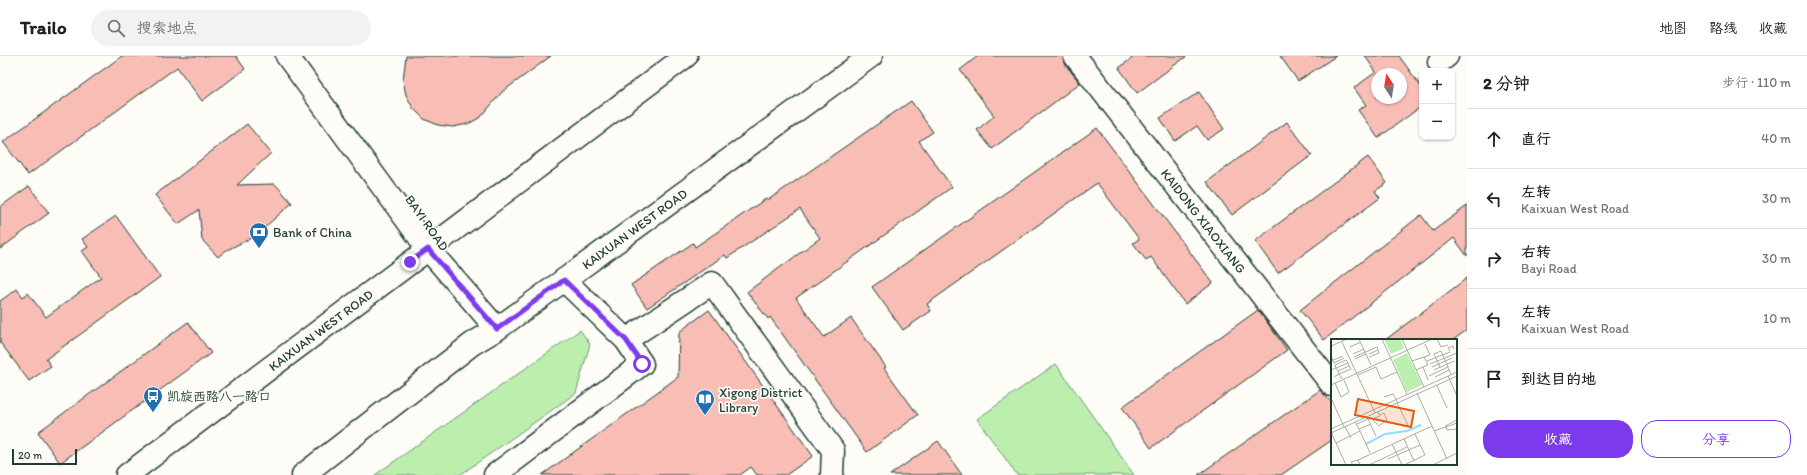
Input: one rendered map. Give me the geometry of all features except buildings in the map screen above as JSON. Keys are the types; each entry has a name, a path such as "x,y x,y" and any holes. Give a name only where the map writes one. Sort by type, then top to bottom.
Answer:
{"main road":[{"name":"BAYI ROAD","path":"287,56 434,245 497,329"},
{"name":"BAYI ROAD","path":"305,56 434,245"},
{"name":"KAIXUAN WEST ROAD","path":"127,475 686,56"},
{"name":"KAIXUAN WEST ROAD","path":"303,475 472,344 497,329 871,56"},
{"name":"KAIDONG XIAOXIANG","path":"1075,56 1331,384"},
{"path":"495,475 642,364 626,340 564,280"},
{"path":"626,340 712,284 833,450 832,475"}],"green space":[{"path":"580,330 590,344 576,393 460,475 375,475"},
{"path":"1056,364 1134,475 1017,475 977,419"}],"place":[{"name":"Bank of China","path":"259,249"},
{"name":"凯旋西路八一路口","path":"153,413"},
{"name":"Xigong District Library","path":"705,416"}],"route":[{"path":"410,262 428,249 497,329 564,280 626,340 642,364"}]}
